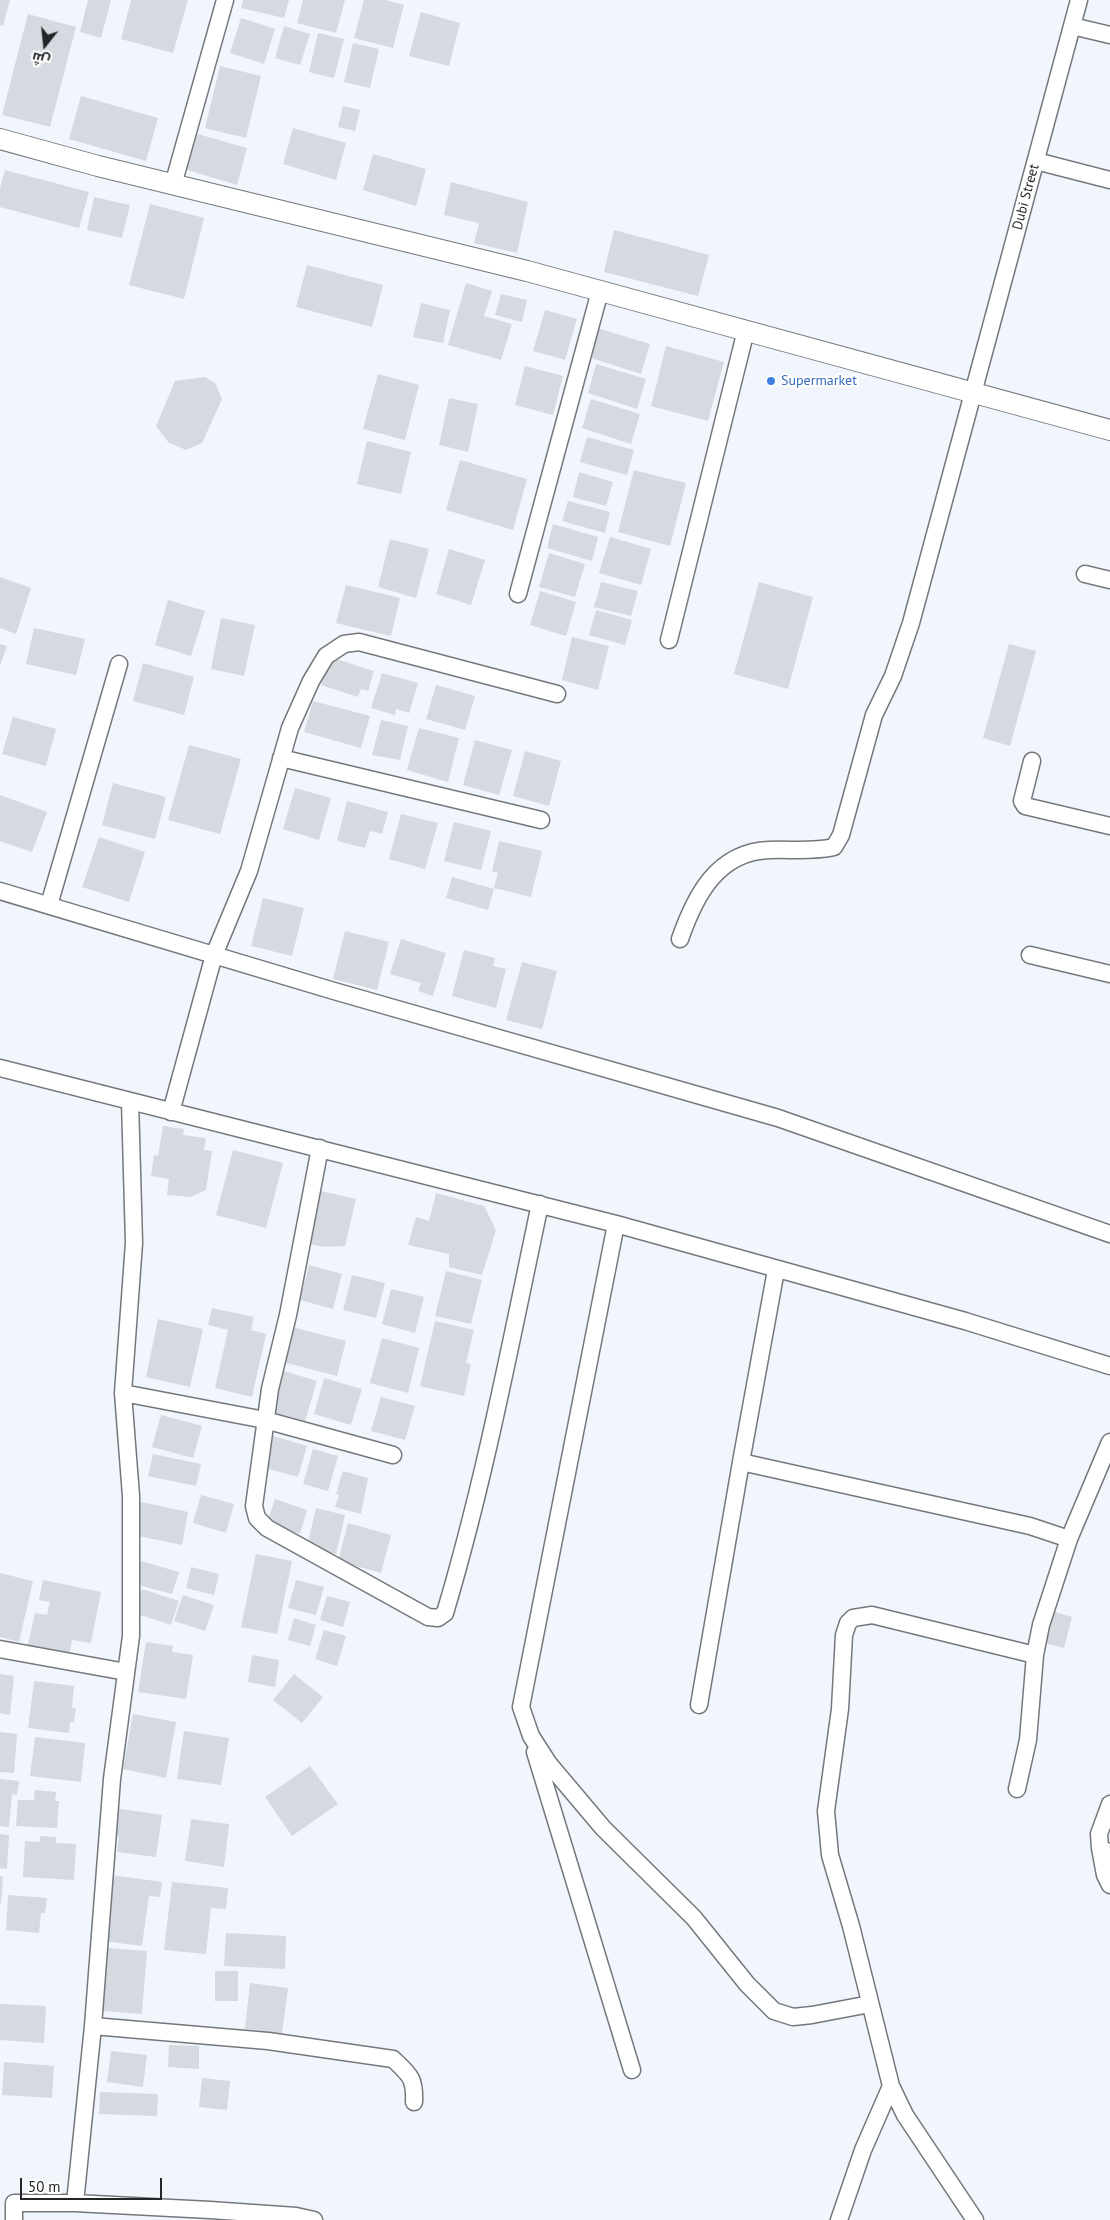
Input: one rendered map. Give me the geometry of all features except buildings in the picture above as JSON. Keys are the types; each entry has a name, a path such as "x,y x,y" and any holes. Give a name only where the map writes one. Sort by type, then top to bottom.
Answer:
{"street":[{"path":"173,185 225,0"},
{"name":"Dubi Street","path":"680,938 687,919 705,884 718,869 738,857 765,850 820,850 834,847 841,835 874,715 893,676 911,623 1079,0"},
{"path":"1072,26 1110,35"},
{"path":"0,139 173,185 600,291 746,330 973,395 1110,430"},
{"path":"1036,161 1110,180"},
{"path":"518,594 600,291"},
{"path":"669,640 746,330"},
{"path":"1085,574 1110,580"},
{"path":"171,1112 214,955 249,871 290,728 311,682 326,656 344,644 359,642 557,694"},
{"path":"49,905 119,664"},
{"path":"281,758 541,820"},
{"path":"1032,761 1022,801 1025,806 1110,826"},
{"path":"0,891 778,1118 1110,1234"},
{"path":"1030,955 1110,974"},
{"path":"0,1068 616,1224 965,1321 1110,1366"},
{"path":"75,2203 93,2026 112,1779 130,1636 131,1496 123,1393 134,1242 130,1101"},
{"path":"320,1148 288,1314 265,1420 254,1506 257,1518 266,1528 428,1617 438,1618 445,1613 473,1511 503,1386 540,1204"},
{"path":"616,1224 521,1707 632,2070"},
{"path":"700,1705 776,1270"},
{"path":"123,1393 265,1420 393,1454"},
{"path":"1017,1789 1028,1740 1034,1654 1041,1625 1069,1539 1110,1442"},
{"path":"741,1462 1030,1526 1069,1539"},
{"path":"975,2220 905,2115 891,2086 851,1926 830,1855 826,1811 840,1709 844,1635 848,1623 859,1616 872,1615 1034,1654"},
{"path":"0,1649 126,1672"},
{"path":"521,1707 531,1736 549,1764 603,1828 694,1918 747,1984 774,2011 794,2017 812,2016 870,2004"},
{"path":"1110,1804 1099,1834 1105,1850 1105,1875 1110,1885"},
{"path":"93,2026 268,2040 393,2059 406,2071 415,2085 414,2102"},
{"path":"839,2220 863,2150 891,2086"},
{"path":"14,2220 7,2203 75,2203 211,2215 296,2216 314,2220"}],"place":[{"name":"Supermarket","path":"771,381"}]}
